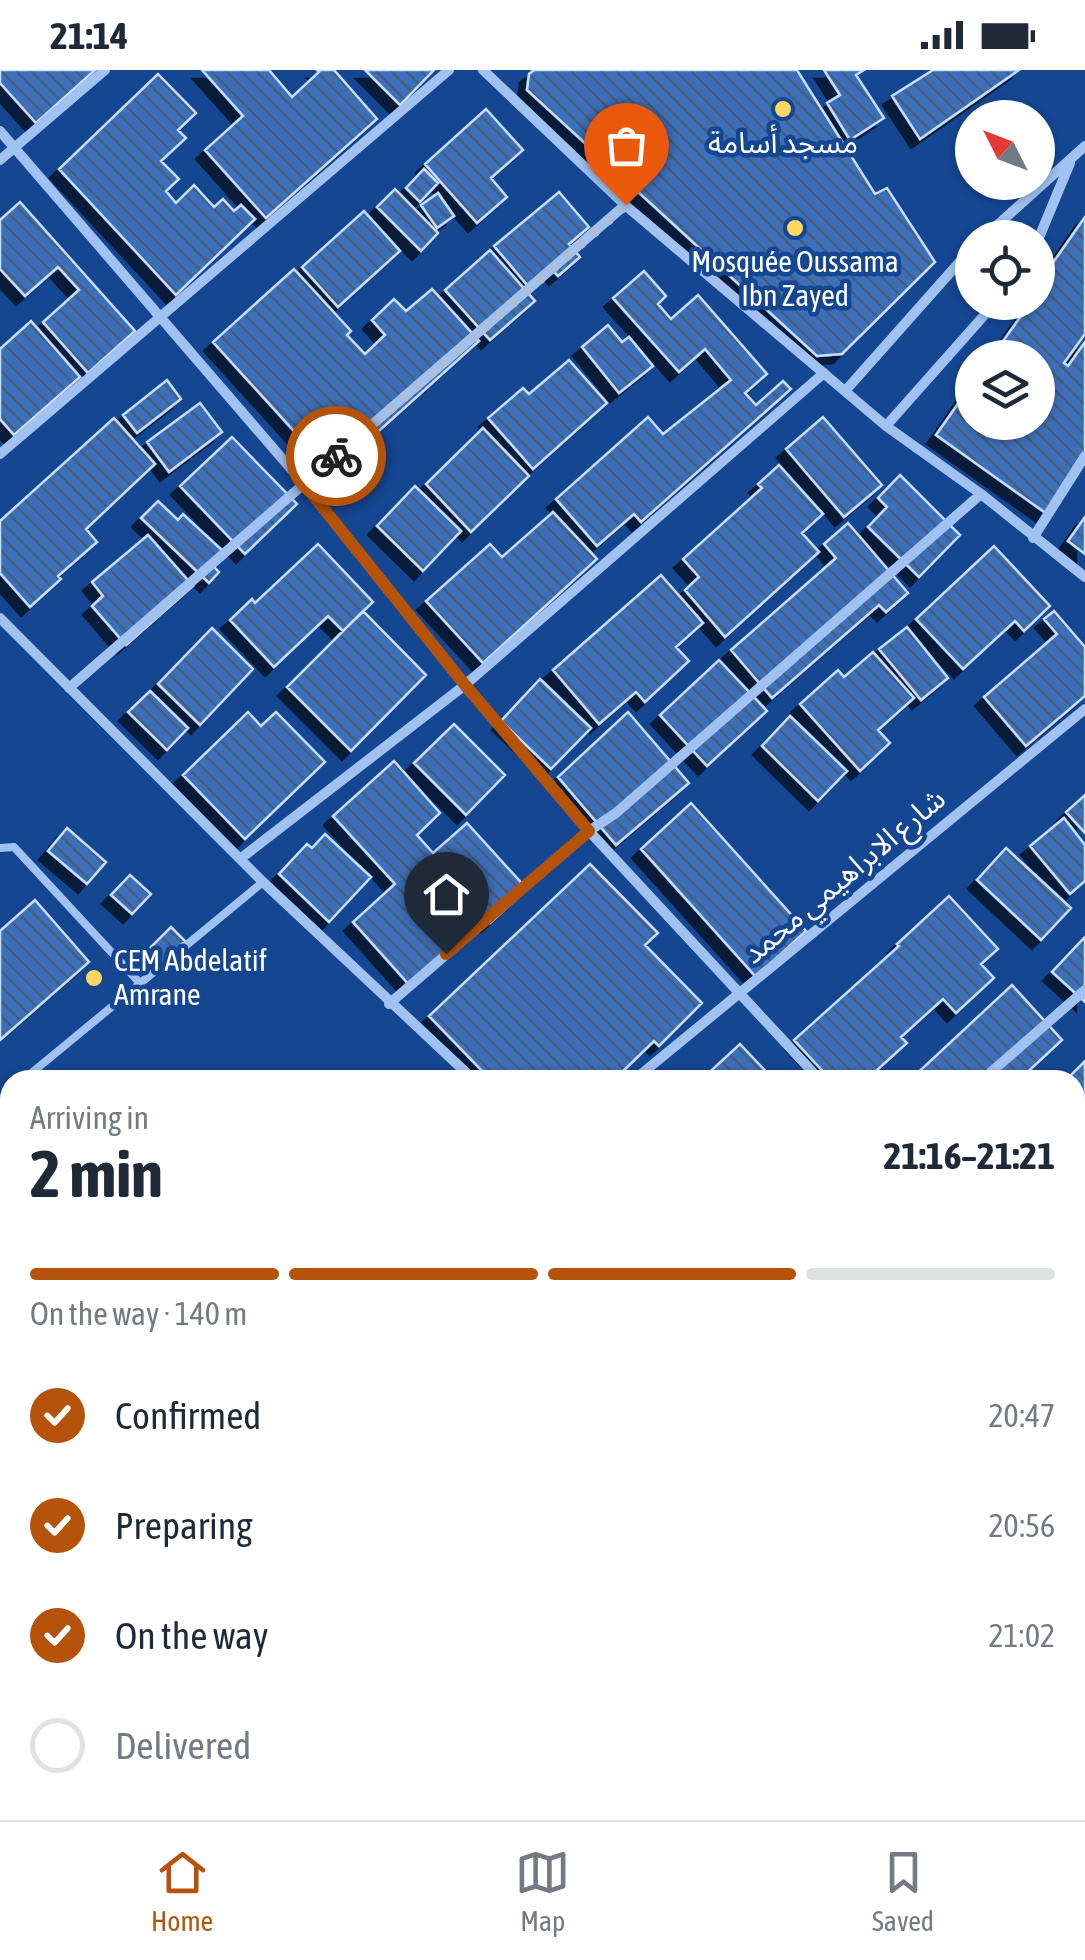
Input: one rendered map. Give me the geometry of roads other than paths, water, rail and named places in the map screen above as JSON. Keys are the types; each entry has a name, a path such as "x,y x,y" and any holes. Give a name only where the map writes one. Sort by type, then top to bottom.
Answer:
{"street":[{"path":"0,160 105,70"},
{"path":"0,454 449,70"},
{"path":"483,70 626,205 886,426 981,494 1085,578"},
{"path":"0,130 158,319 304,484 465,685 589,831 811,1070"},
{"path":"1004,220 1085,146"},
{"path":"1046,220 1071,161"},
{"path":"69,688 626,205"},
{"path":"846,390 955,267"},
{"path":"886,426 980,320"},
{"path":"240,860 465,685 824,373"},
{"path":"1033,538 1085,456"},
{"path":"390,1004 589,831 616,813 981,494"},
{"path":"0,618 262,882 463,1070"},
{"name":"شارع الابراهيمي محمد","path":"647,1070 1085,709"},
{"path":"993,1070 1085,990"}],"lane":[{"path":"0,848 14,847 140,982"},
{"path":"35,1070 262,882"}],"place":[{"name":"مسجد أسامة","path":"783,109"},
{"name":"Mosquée Oussama Ibn Zayed","path":"795,228"},
{"name":"CEM Abdelatif Amrane","path":"94,978"}]}
